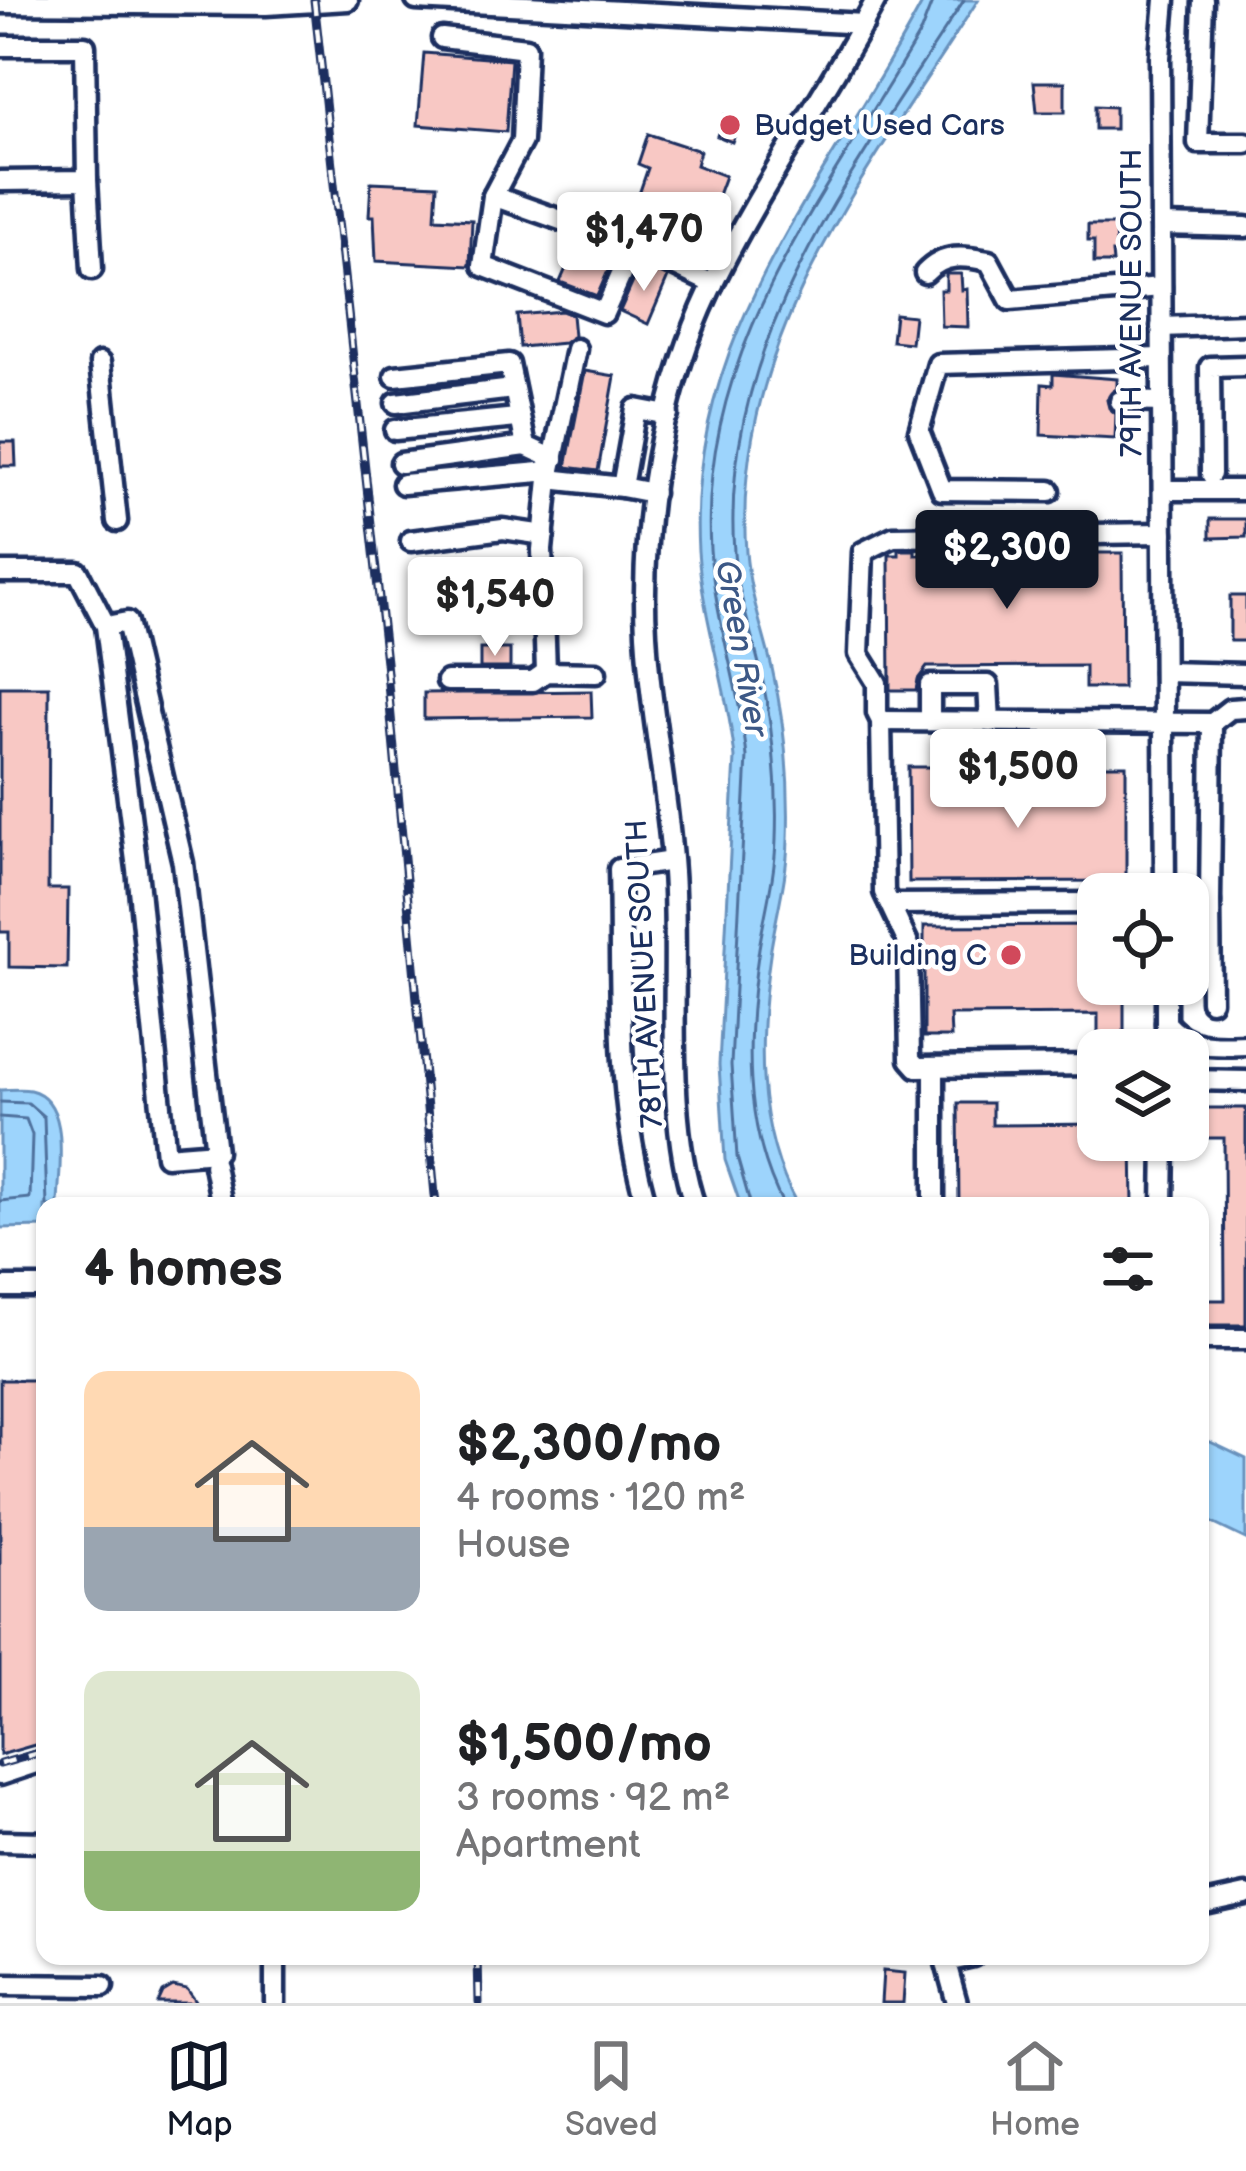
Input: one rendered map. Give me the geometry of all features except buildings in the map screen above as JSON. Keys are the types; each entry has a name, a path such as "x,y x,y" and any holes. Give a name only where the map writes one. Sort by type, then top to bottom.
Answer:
{"street":[{"path":"0,3 266,5 348,0"},
{"path":"416,0 864,23"},
{"name":"78TH AVENUE SOUTH","path":"693,1197 678,1100 672,861 646,659 652,494 687,346 713,284 876,0"},
{"name":"79TH AVENUE SOUTH","path":"1165,0 1160,57 1165,873"},
{"path":"1203,0 1198,142 1246,143"},
{"path":"442,38 526,48 522,141 493,196 483,266 604,314 634,245"},
{"path":"0,46 85,46 92,269"},
{"path":"0,181 87,180"},
{"path":"493,196 634,245 713,284"},
{"path":"1160,225 1246,227"},
{"path":"925,273 934,264 959,255 989,261 1010,300 1161,287"},
{"path":"1161,327 1246,324"},
{"path":"546,672 544,535 551,470 576,349"},
{"path":"1050,491 942,490 919,431 938,364 1161,358"},
{"path":"100,363 117,521"},
{"path":"395,376 508,364 526,446 551,470"},
{"path":"1211,474 1210,367 1246,366"},
{"path":"396,403 513,389"},
{"path":"1120,401 1162,402"},
{"path":"622,487 637,409 668,415"},
{"path":"395,430 517,418"},
{"path":"401,463 526,446"},
{"path":"404,484 551,470 652,494"},
{"path":"1163,490 1246,490"},
{"path":"411,541 503,530 544,535"},
{"path":"1077,1066 917,1067 910,1059 908,943 884,878 877,683 860,654 863,552 892,537 1163,533"},
{"path":"0,572 78,572 106,626 166,1156 216,1152 184,863 128,622 106,626"},
{"path":"426,607 542,599"},
{"path":"447,681 533,681 546,672 596,673"},
{"path":"1164,672 1246,674"},
{"path":"930,721 930,685 988,685 990,722"},
{"path":"881,721 1212,723 1230,709 1246,708"},
{"path":"1211,1001 1212,723"},
{"path":"644,1197 628,1141 624,1091 620,869 672,861"},
{"path":"890,904 1077,903"},
{"path":"1166,1005 1166,1029"},
{"path":"1166,1023 1198,1046 1246,1045"},
{"path":"934,1067 934,1197"},
{"path":"1209,1080 1246,1081"},
{"path":"1163,1197 1164,1161"},
{"path":"214,1165 220,1197"},
{"path":"0,1287 36,1287"},
{"path":"1209,1339 1246,1339"},
{"path":"0,1774 36,1763"},
{"path":"0,1841 36,1842"},
{"path":"1209,1903 1246,1895"},
{"path":"275,1965 275,2003"},
{"path":"947,1965 957,2003"},
{"path":"0,1985 103,1986"}],"water":[{"name":"Green River","path":"924,0 978,0 894,127 816,260 784,329 760,400 747,475 746,552 780,710 788,797 786,867 764,1014 763,1080 773,1145 794,1197 738,1197 725,1160 719,1065 735,758 701,577 700,472 714,399 739,329 770,262"},
{"path":"26,1089 44,1097 58,1123 58,1197 36,1197 36,1227 0,1228 0,1090"},
{"path":"1209,1441 1246,1459 1246,1539 1209,1521"}],"railway":[{"path":"314,0 386,662 435,1197"},
{"path":"0,1764 36,1754"},
{"path":"478,1965 479,2003"}],"place":[{"name":"Budget Used Cars","path":"730,125"},
{"name":"Building C","path":"1011,955"}]}
